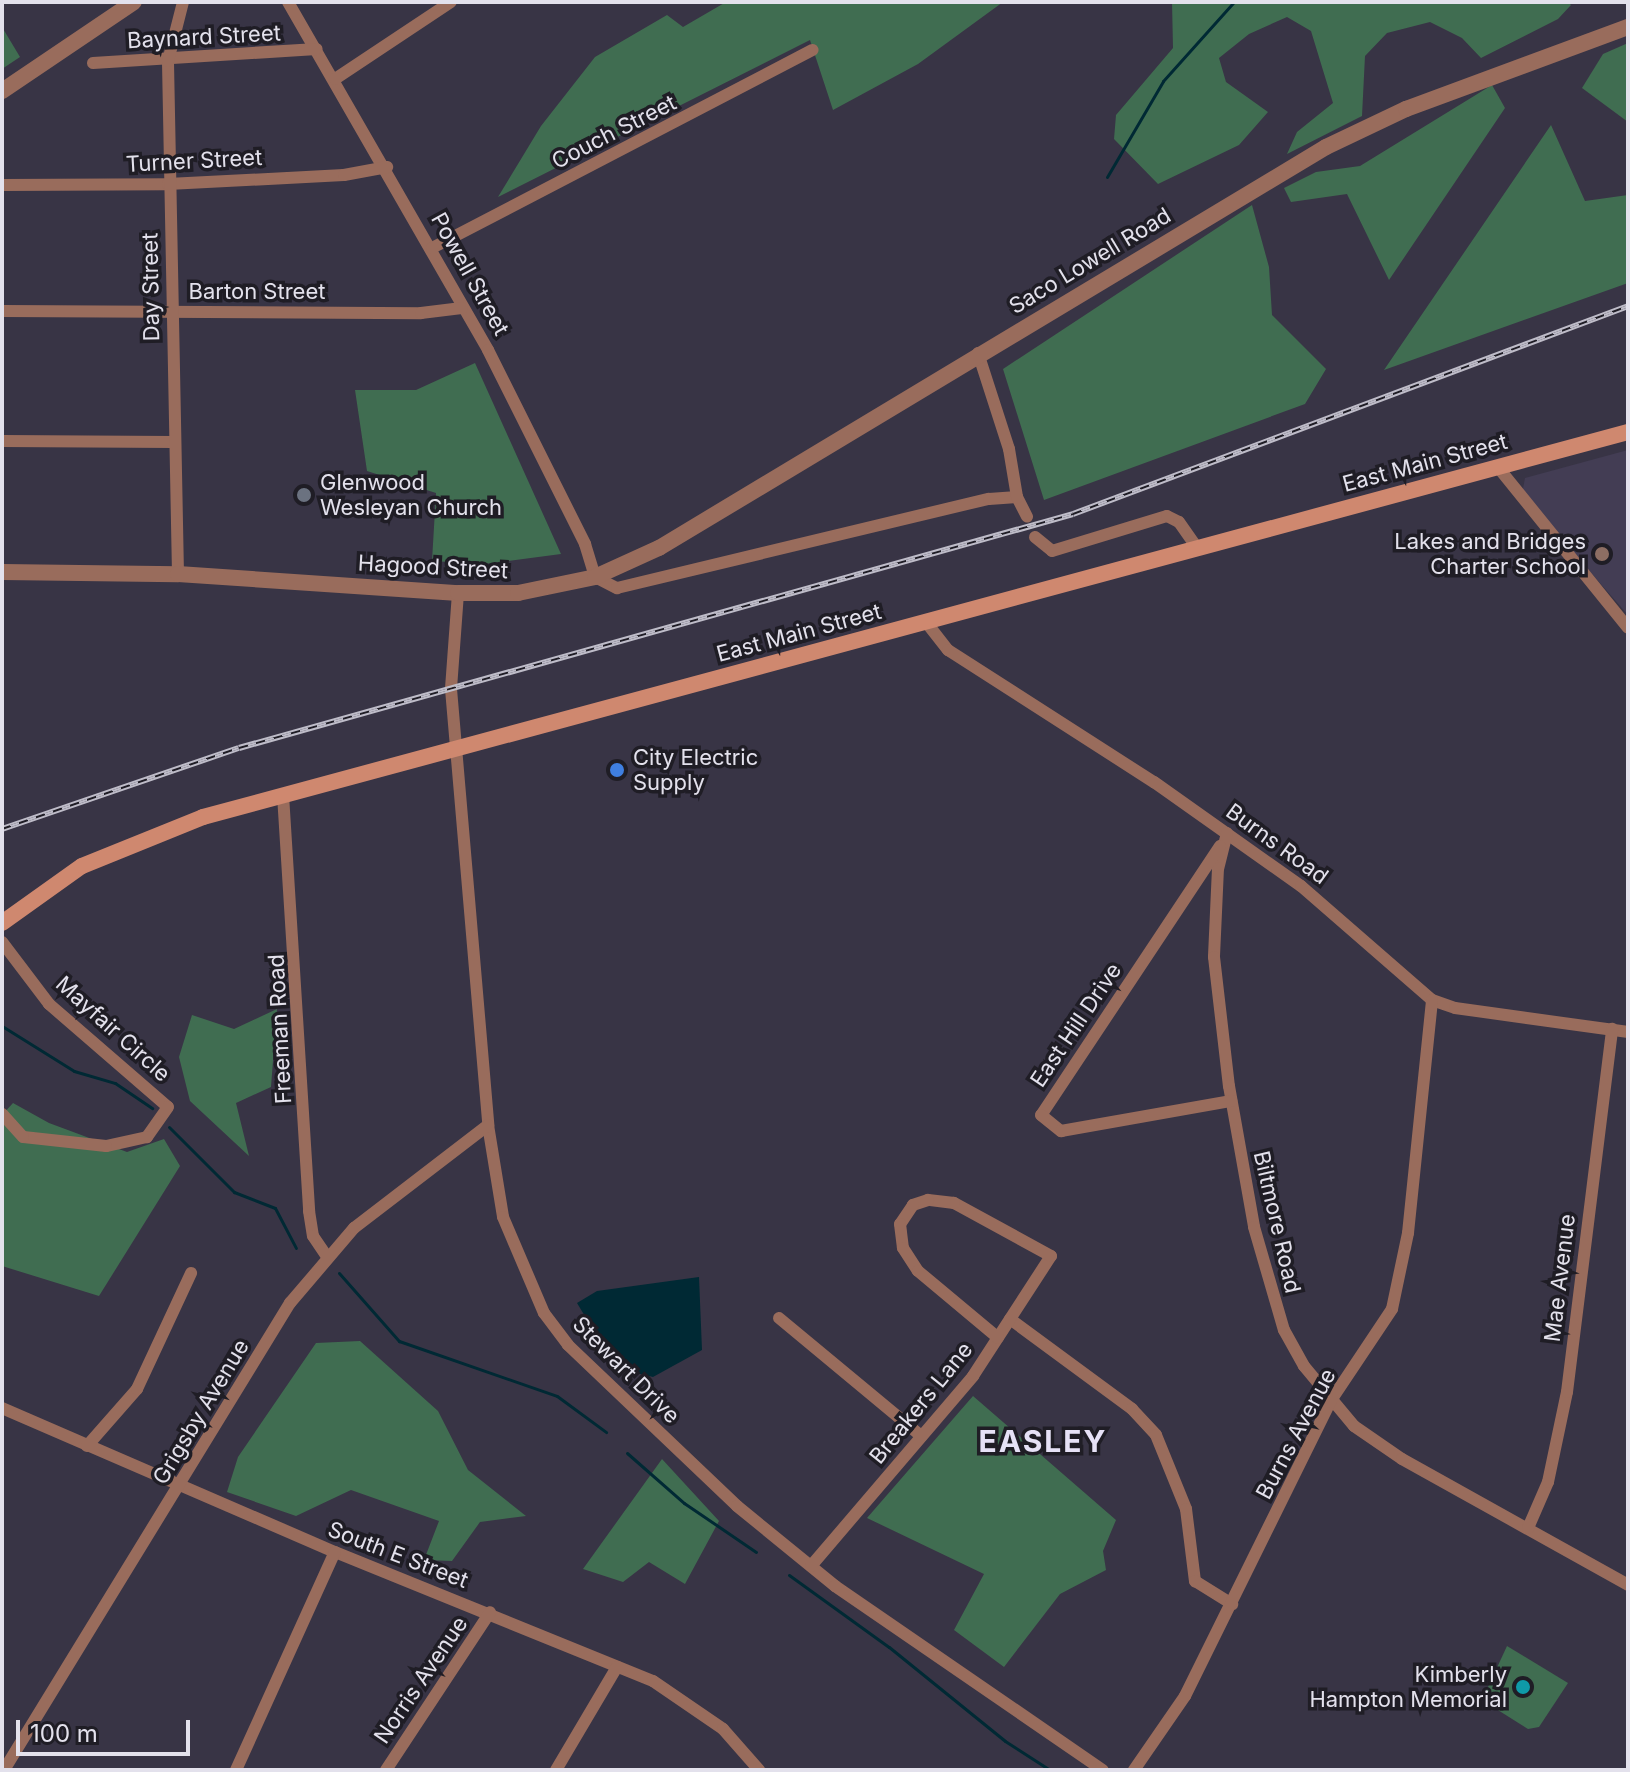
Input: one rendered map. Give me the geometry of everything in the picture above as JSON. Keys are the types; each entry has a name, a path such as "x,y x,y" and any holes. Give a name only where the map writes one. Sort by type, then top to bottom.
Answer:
{"main road":[{"name":"East Main Street","path":"2,923 73,872 120,848 283,795 1196,546 1628,432"}],"street":[{"path":"2,91 134,2"},
{"name":"Day Street","path":"178,574 168,61 183,2"},
{"name":"Powell Street","path":"288,2 432,248 585,544 595,577"},
{"path":"335,79 451,2"},
{"name":"Saco Lowell Road","path":"595,577 659,548 978,353 1326,147 1406,109 1628,27"},
{"name":"Baynard Street","path":"93,63 168,61 317,49"},
{"name":"Couch Street","path":"432,248 813,50"},
{"name":"Turner Street","path":"2,185 168,184 344,175 387,167"},
{"name":"Barton Street","path":"2,311 421,313 462,308"},
{"path":"978,353 1009,449 1017,497 1027,517"},
{"path":"2,441 174,442"},
{"path":"1497,466 1628,628"},
{"name":"Hagood Street","path":"2,572 178,574 458,593 518,593 595,577 617,588 989,499 1017,497"},
{"path":"1035,537 1052,551 1167,516 1179,522 1196,546"},
{"name":"Stewart Drive","path":"458,593 451,681 488,1125 503,1217 533,1291 568,1345 737,1506 811,1566 1103,1770"},
{"name":"Burns Road","path":"926,622 948,650 1227,833 1320,901 1432,1000 1455,1008 1628,1032"},
{"name":"Freeman Road","path":"283,795 309,1211 313,1236 327,1257"},
{"name":"Biltmore Road","path":"1227,833 1218,868 1214,957 1231,1101 1268,1285 1297,1354 1330,1402 1402,1459 1628,1585"},
{"name":"East Hill Drive","path":"1227,833 1041,1115 1061,1131 1231,1101"},
{"name":"Mayfair Circle","path":"2,942 49,1004 168,1107 147,1137 106,1146 23,1137 2,1114"},
{"name":"Burns Avenue","path":"1134,1770 1185,1696 1330,1402 1397,1294 1432,1000"},
{"name":"Mae Avenue","path":"1528,1528 1548,1482 1564,1407 1612,1029"},
{"name":"Grigsby Avenue","path":"4,1770 290,1303 327,1257 380,1205 488,1125"},
{"name":"Breakers Lane","path":"811,1566 921,1436 998,1338 1051,1256 954,1203 928,1200 913,1205 900,1224 903,1248 918,1271 998,1338"},
{"path":"87,1446 137,1389 191,1273"},
{"path":"779,1318 921,1436"},
{"path":"1010,1319 1114,1395 1156,1435 1186,1509 1195,1581 1232,1604"},
{"name":"South E Street","path":"2,1408 335,1552 490,1612 653,1681 700,1710 759,1770"},
{"path":"236,1770 335,1552"},
{"name":"Norris Avenue","path":"386,1770 490,1612"},
{"path":"556,1770 617,1667"}],"shaded area":[{"name":"Lakes and Bridges Charter School","path":"1628,450 1628,615 1522,494 1525,478"}],"green space":[{"path":"726,2 1003,2 918,64 833,110 810,40 498,197 541,126 595,57 667,15 683,27"},
{"path":"1172,2 1568,2 1571,5 1558,19 1481,58 1462,38 1430,22 1387,33 1365,56 1362,116 1287,154 1297,132 1333,103 1311,31 1287,17 1249,34 1219,58 1226,82 1268,112 1239,145 1158,184 1114,139 1116,115 1173,48"},
{"path":"2,27 20,57 2,69"},
{"path":"1628,43 1628,122 1582,88 1603,54"},
{"path":"1492,85 1505,108 1389,280 1347,194 1291,202 1284,188 1316,172 1360,166"},
{"path":"1551,125 1585,201 1628,195 1628,283 1384,370"},
{"path":"1252,205 1269,267 1272,315 1326,369 1305,404 1044,500 1003,369"},
{"path":"475,363 561,554 484,564 432,561 436,493 367,471 355,390 416,390"},
{"path":"277,1009 271,1087 236,1103 249,1156 190,1101 179,1057 192,1015 234,1029"},
{"path":"13,1103 49,1123 127,1152 164,1139 180,1166 99,1296 2,1266 2,1115"},
{"path":"360,1341 438,1411 468,1470 526,1516 480,1522 452,1561 424,1560 439,1521 351,1490 296,1516 227,1492 238,1457 316,1343"},
{"path":"973,1396 1116,1520 1103,1551 1106,1570 1060,1594 1004,1667 954,1630 984,1574 867,1518"},
{"path":"662,1459 719,1521 685,1584 649,1562 623,1582 583,1569"},
{"path":"1507,1646 1568,1683 1539,1727 1528,1729 1482,1700"}],"water":[{"path":"699,1277 702,1350 653,1377 632,1372 600,1341 577,1303 597,1291"}],"waterway":[{"path":"1107,177 1163,81 1234,2"},
{"path":"2,1026 74,1071 115,1083 152,1108"},
{"path":"169,1127 234,1192 275,1208 296,1248"},
{"path":"339,1273 399,1341 557,1396 606,1432"},
{"path":"627,1453 684,1503 756,1552"},
{"path":"789,1575 889,1647 1005,1741 1050,1770"}],"railway":[{"path":"2,829 239,748 1073,514 1628,306"}],"place":[{"name":"Glenwood Wesleyan Church","path":"304,495"},
{"name":"Lakes and Bridges Charter School","path":"1602,554"},
{"name":"City Electric Supply","path":"617,770"},
{"name":"Kimberly Hampton Memorial","path":"1523,1687"}],"district":[{"name":"EASLEY","path":"1043,1441"}]}
